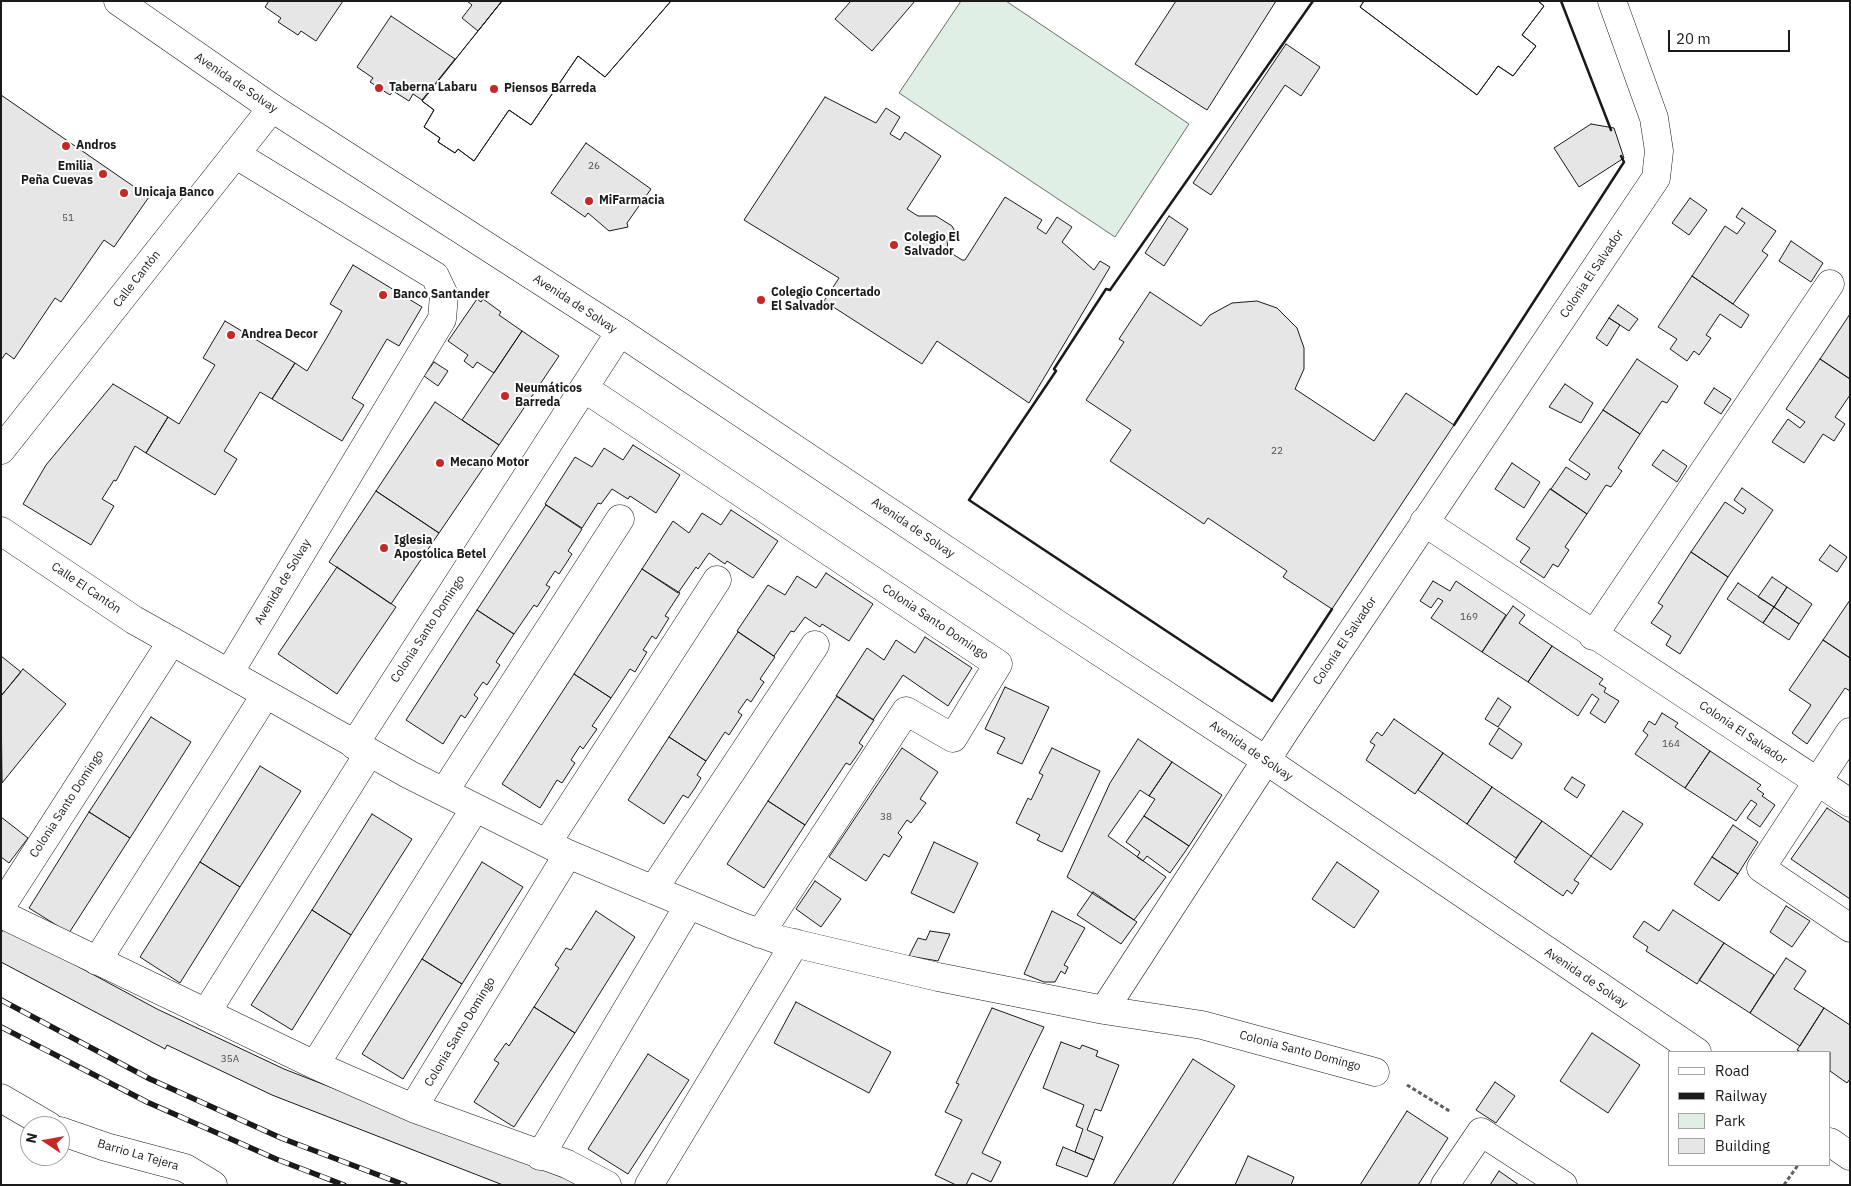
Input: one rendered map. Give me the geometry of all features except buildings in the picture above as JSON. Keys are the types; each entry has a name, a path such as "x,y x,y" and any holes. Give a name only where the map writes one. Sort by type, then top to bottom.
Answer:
{"main road":[{"name":"Colonia El Salvador","path":"1267,761 1424,522 1656,178 1659,151 1654,118 1612,1"},
{"name":"Avenida de Solvay","path":"124,3 272,108 620,332 1038,611 1267,761 1696,1051"},
{"name":"Calle Cantón","path":"1,450 272,108"},
{"name":"Avenida de Solvay","path":"229,673 442,319 444,295 435,276 236,154"},
{"path":"1593,636 1830,284"},
{"name":"Colonia Santo Domingo","path":"206,1012 362,749 620,332"},
{"name":"Colonia Santo Domingo","path":"584,388 998,664 953,738 906,711 760,934"},
{"path":"444,792 620,519"},
{"name":"Colonia El Salvador","path":"1424,522 1593,636 1850,803"},
{"name":"Calle El Cantón","path":"1,531 134,620 172,641"},
{"name":"Colonia Santo Domingo","path":"413,1108 558,849 717,580"},
{"name":"Colonia Santo Domingo","path":"1,907 172,641 362,749 475,808 558,849 689,906 760,934 938,977 1104,1010 1202,1025 1375,1072"},
{"path":"653,890 815,644"},
{"path":"97,961 266,694"},
{"path":"1850,732 1761,868 1850,928"},
{"path":"1104,1010 1267,761"},
{"path":"315,1065 475,808"},
{"path":"540,1156 689,906"},
{"path":"1,914 315,1065 413,1108 540,1156 568,1164 607,1185"},
{"path":"649,1185 795,943"},
{"path":"1,1098 32,1116"},
{"path":"1445,1185 1481,1132 1563,1185"},
{"name":"Barrio La Tejera","path":"70,1135 106,1148 185,1168 213,1185"},
{"path":"1831,1143 1850,1156"}],"path":[{"name":"Colonia Santo Domingo","path":"1375,1072 1418,1090 1481,1132"},
{"path":"1784,1185 1797,1166"}],"green space":[{"path":"961,1 1006,1 1189,124 1115,237 899,93"}],"railway":[{"path":"1,1000 150,1079 281,1138 405,1185"},
{"path":"1,1027 147,1102 276,1159 344,1185"}],"wall":[{"path":"1313,1 1110,290 1106,289 1054,369 1056,371 969,500 1272,701 1332,609"},
{"path":"1561,1 1611,130"},
{"path":"1454,425 1624,162 1621,156"}],"place":[{"name":"Taberna Labaru","path":"379,88"},
{"name":"Piensos Barreda","path":"494,89"},
{"name":"Andros","path":"66,146"},
{"name":"Emilia Peña Cuevas","path":"103,174"},
{"name":"Unicaja Banco","path":"124,193"},
{"name":"MiFarmacia","path":"589,201"},
{"name":"Colegio El Salvador","path":"894,245"},
{"name":"Banco Santander","path":"383,295"},
{"name":"Colegio Concertado El Salvador","path":"761,300"},
{"name":"Andrea Decor","path":"231,335"},
{"name":"Neumáticos Barreda","path":"505,396"},
{"name":"Mecano Motor","path":"440,463"},
{"name":"Iglesia Apostolica Betel","path":"384,548"}]}
